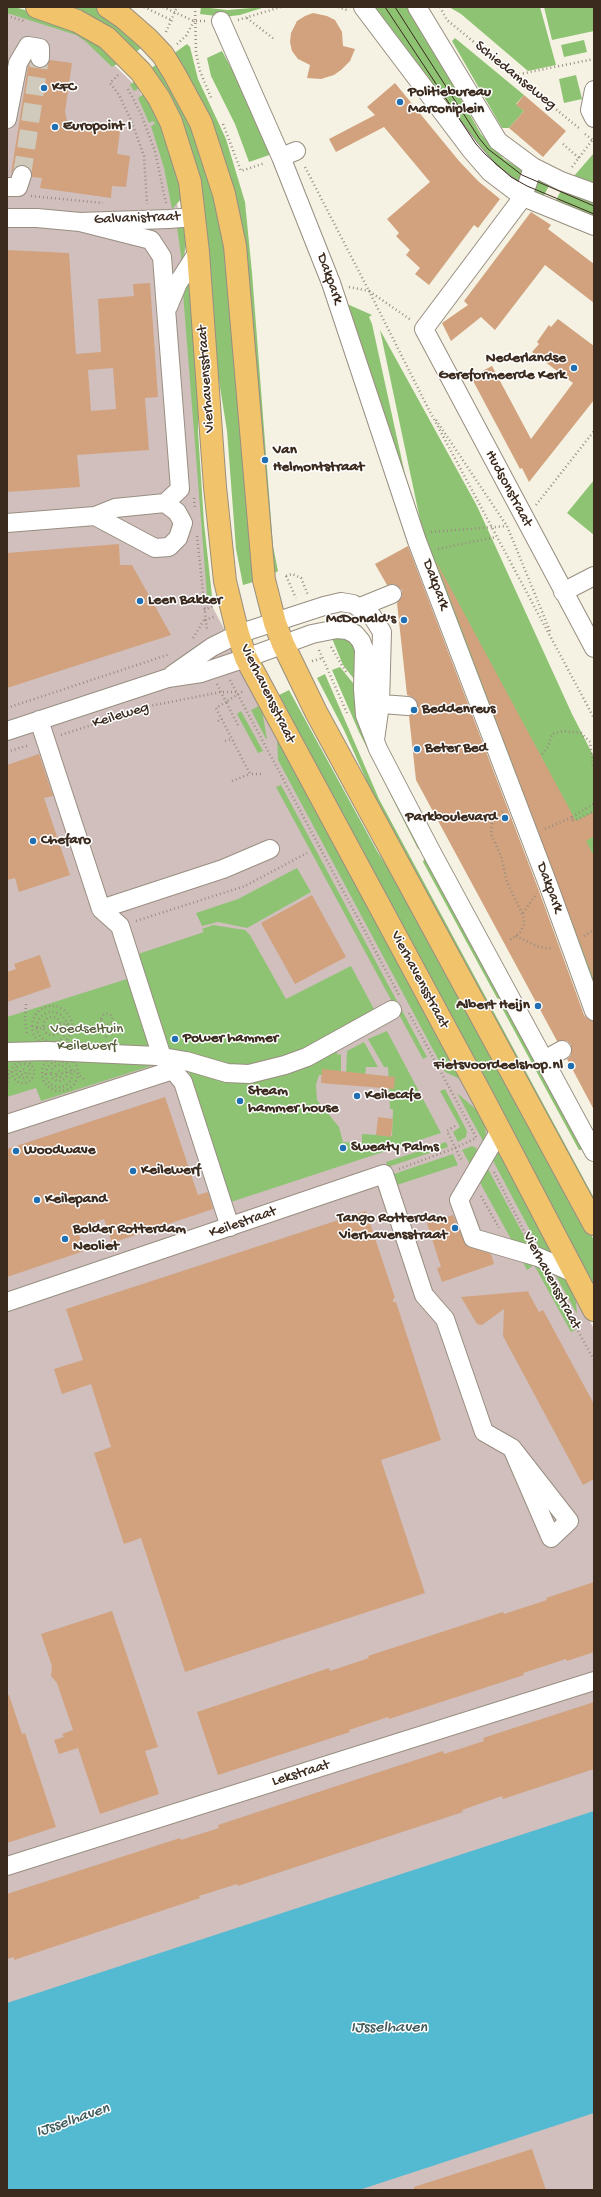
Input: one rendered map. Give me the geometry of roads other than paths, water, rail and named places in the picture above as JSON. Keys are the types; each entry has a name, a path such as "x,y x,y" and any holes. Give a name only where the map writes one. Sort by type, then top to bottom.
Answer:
{"main road":[{"path":"108,7 124,18 148,39 163,55 201,123 224,194 235,246 264,580 282,644 594,1224"},
{"name":"Vierhavensstraat","path":"33,15 77,20 98,32 134,64 150,84 160,98 177,137 190,182 195,217 215,487 225,581 238,634 246,658 594,1310"}],"street":[{"path":"363,7 482,164 498,180 523,197 594,226"},
{"path":"417,7 495,136 512,152 533,167 561,181 594,192"},
{"name":"Dakpark","path":"221,21 289,154 417,541 572,948 594,1011"},
{"path":"7,119 18,63 28,46 40,48 40,58"},
{"path":"594,90 590,110 594,118"},
{"path":"523,197 533,167"},
{"path":"7,187 18,187 22,175"},
{"name":"Hudsonstraat","path":"523,197 424,329 524,520 594,648"},
{"name":"Galvanistraat","path":"7,218 37,218 80,222 195,217"},
{"name":"Galvanistraat","path":"80,222 151,240 162,257 166,313"},
{"path":"7,523 95,516 115,508 165,503 180,489 166,313 178,283 198,252"},
{"path":"95,516 155,548 169,547 178,538 183,523 177,512 165,503"},
{"path":"563,592 594,576"},
{"path":"360,607 392,594"},
{"path":"275,623 303,612 341,602 348,602 360,607 372,616 382,632 372,703"},
{"name":"Keileweg","path":"168,678 212,647 238,634 275,623"},
{"path":"282,644 327,630 342,629 355,634 361,640 364,649 372,703 375,740 431,851 594,1152"},
{"name":"Keileweg","path":"7,731 168,678 201,673 282,644"},
{"path":"372,703 408,706"},
{"path":"39,720 101,909 120,926 168,1064 183,1082 230,1227"},
{"path":"101,909 223,869 270,849"},
{"path":"7,1124 168,1064 186,1060 228,1072 249,1074 263,1071 307,1056 400,1007"},
{"path":"544,1060 562,1050"},
{"path":"7,1052 105,1052 168,1064"},
{"path":"499,1132 459,1200 472,1238 538,1257 574,1273"},
{"name":"Keilestraat","path":"7,1302 384,1174 424,1295 445,1319 484,1432 512,1448"},
{"name":"Lekstraat","path":"7,1866 594,1681"}],"water":[{"name":"IJsselhaven","path":"594,1811 594,2113 359,2190 7,2190 7,2003"}],"tunnel":[{"path":"22,175 40,58"}],"tram line":[{"path":"385,7 476,144 485,154 511,177 527,186 594,214"},
{"path":"395,7 479,138 488,149 522,175 594,206"}],"place":[{"name":"KFC","path":"44,88"},
{"name":"Politiebureau Marconiplein","path":"400,102"},
{"name":"Europoint I","path":"55,127"},
{"name":"Nederlandse Gereformeerde Kerk","path":"574,368"},
{"name":"Van Helmontstraat","path":"265,460"},
{"name":"Leen Bakker","path":"140,601"},
{"name":"McDonald's","path":"404,620"},
{"name":"Beddenreus","path":"414,710"},
{"name":"Beter Bed","path":"417,749"},
{"name":"Parkboulevard","path":"505,818"},
{"name":"Chefaro","path":"33,841"},
{"name":"Albert Heijn","path":"538,1006"},
{"name":"Power hammer","path":"175,1039"},
{"name":"Fietsvoordeelshop.nl","path":"571,1066"},
{"name":"Keilecafe","path":"357,1096"},
{"name":"Steam hammer house","path":"240,1101"},
{"name":"Sweaty Palms","path":"343,1148"},
{"name":"Woodwave","path":"16,1151"},
{"name":"Keilewerf","path":"133,1171"},
{"name":"Keilepand","path":"37,1200"},
{"name":"Tango Rotterdam Vierhavensstraat","path":"455,1228"},
{"name":"Bolder Rotterdam Neoliet","path":"65,1239"}],"park label":[{"name":"Voedseltuin Keilewerf","path":"87,1038"}]}
